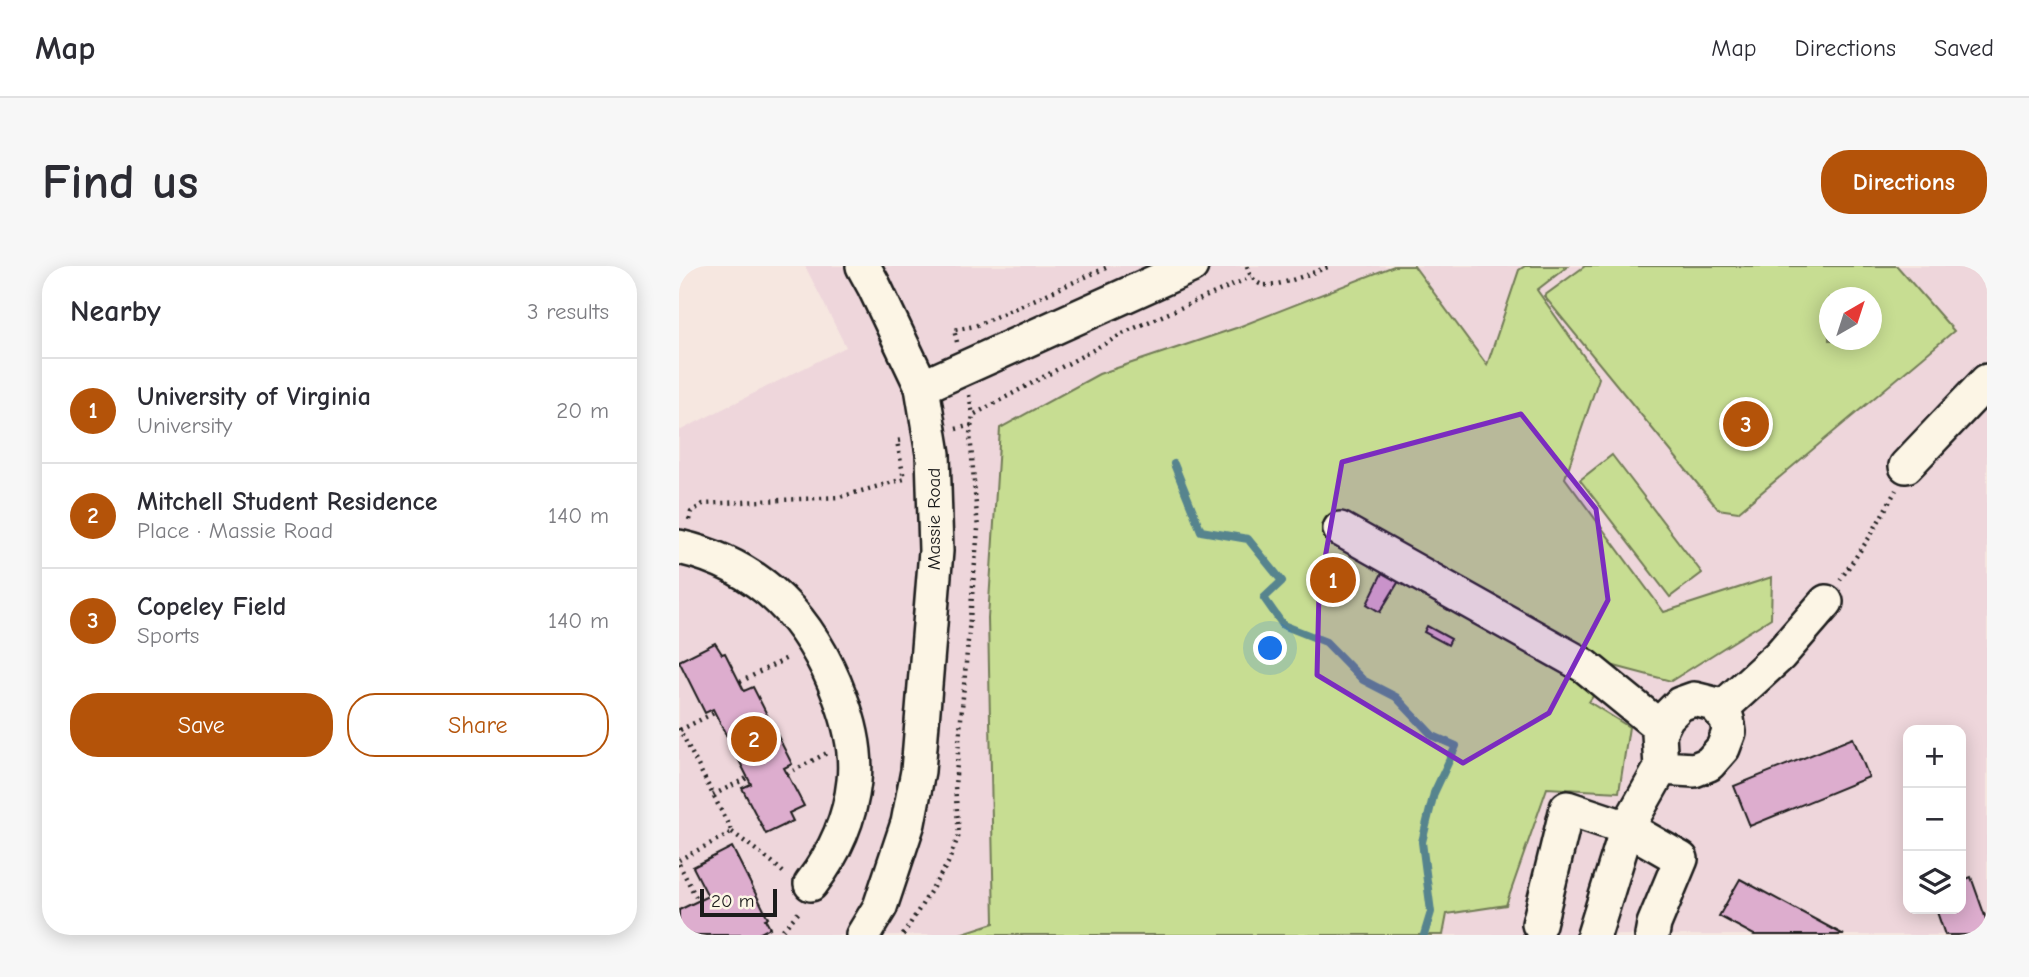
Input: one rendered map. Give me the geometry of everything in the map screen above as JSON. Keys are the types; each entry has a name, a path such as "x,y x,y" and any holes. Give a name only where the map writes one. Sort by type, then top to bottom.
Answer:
{"street":[{"name":"Massie Road","path":"863,266 922,387 933,454 936,551 918,771 908,823 897,860 880,907 863,935"},
{"path":"922,387 1191,266"},
{"path":"1906,466 1987,381"},
{"path":"1340,529 1585,666 1661,728"},
{"path":"681,547 702,552 734,566 764,585 785,604 805,629 830,670 844,708 852,741 854,779 849,812 837,844 801,882"},
{"path":"1720,710 1780,655 1826,602"},
{"path":"1594,935 1627,828 1661,768 1661,728 1667,717 1680,704 1695,699 1714,704 1727,719 1729,732 1723,748 1709,764 1694,770 1661,768"},
{"path":"1539,923 1567,808 1627,828 1681,859 1652,935"}],"path":[{"path":"1247,266 1251,276 1261,284 1273,285 1331,266"},
{"path":"903,935 948,863 959,835 955,786 978,530 970,435 973,415 1130,330 1251,276"},
{"path":"681,547 691,512 703,504 840,496 904,479 897,441 972,425"},
{"path":"1826,602 1892,499 1906,466"},
{"path":"740,682 814,644"},
{"path":"715,713 680,729 713,795 732,832 801,882"},
{"path":"787,774 852,741"},
{"path":"713,795 747,778"},
{"path":"698,901 679,862 732,832"}],"highlighted area":[{"path":"1521,414 1596,509 1608,600 1549,713 1463,763 1317,675 1319,592 1342,462"}],"shaded area":[{"path":"805,266 1987,266 1987,935 679,935 679,431 846,347"}],"green space":[{"path":"1394,266 1414,266 1487,365 1519,270 1525,266 1568,266 1537,290 1599,378 1565,478 1664,612 1772,577 1771,618 1671,681 1614,666 1589,702 1629,727 1619,792 1547,788 1506,905 1447,914 1443,935 957,935 994,923 988,618 1000,428 1099,374 1236,328"},
{"path":"1585,266 1897,266 1954,331 1738,512 1718,509 1544,296"},
{"path":"1612,455 1702,573 1670,597 1580,480"}],"building":[{"path":"1383,571 1399,581 1380,612 1367,604"},
{"path":"1427,626 1451,639 1448,645 1424,632"},
{"path":"715,643 722,654 725,653 744,691 753,687 792,764 784,768 804,806 789,813 793,821 766,834 742,788 751,784 713,709 705,713 679,661"},
{"path":"1853,738 1869,777 1750,826 1734,786"},
{"path":"732,847 768,918 765,919 770,928 757,935 679,935 679,910 708,896 693,867"},
{"path":"1971,877 1987,922 1987,935 1945,935 1938,914 1966,914 1966,879"},
{"path":"1740,879 1844,935 1754,935 1719,916"}],"waterway":[{"path":"1174,464 1201,531 1248,539 1282,581 1264,598 1283,625 1326,642 1363,680 1396,697 1433,736 1456,746 1434,793 1422,842 1431,912 1424,935"}],"place":[{"name":"Copeley Field","path":"1746,424"},
{"name":"University of Virginia","path":"1333,580"},
{"name":"Mitchell Student Residence","path":"754,739"}]}
